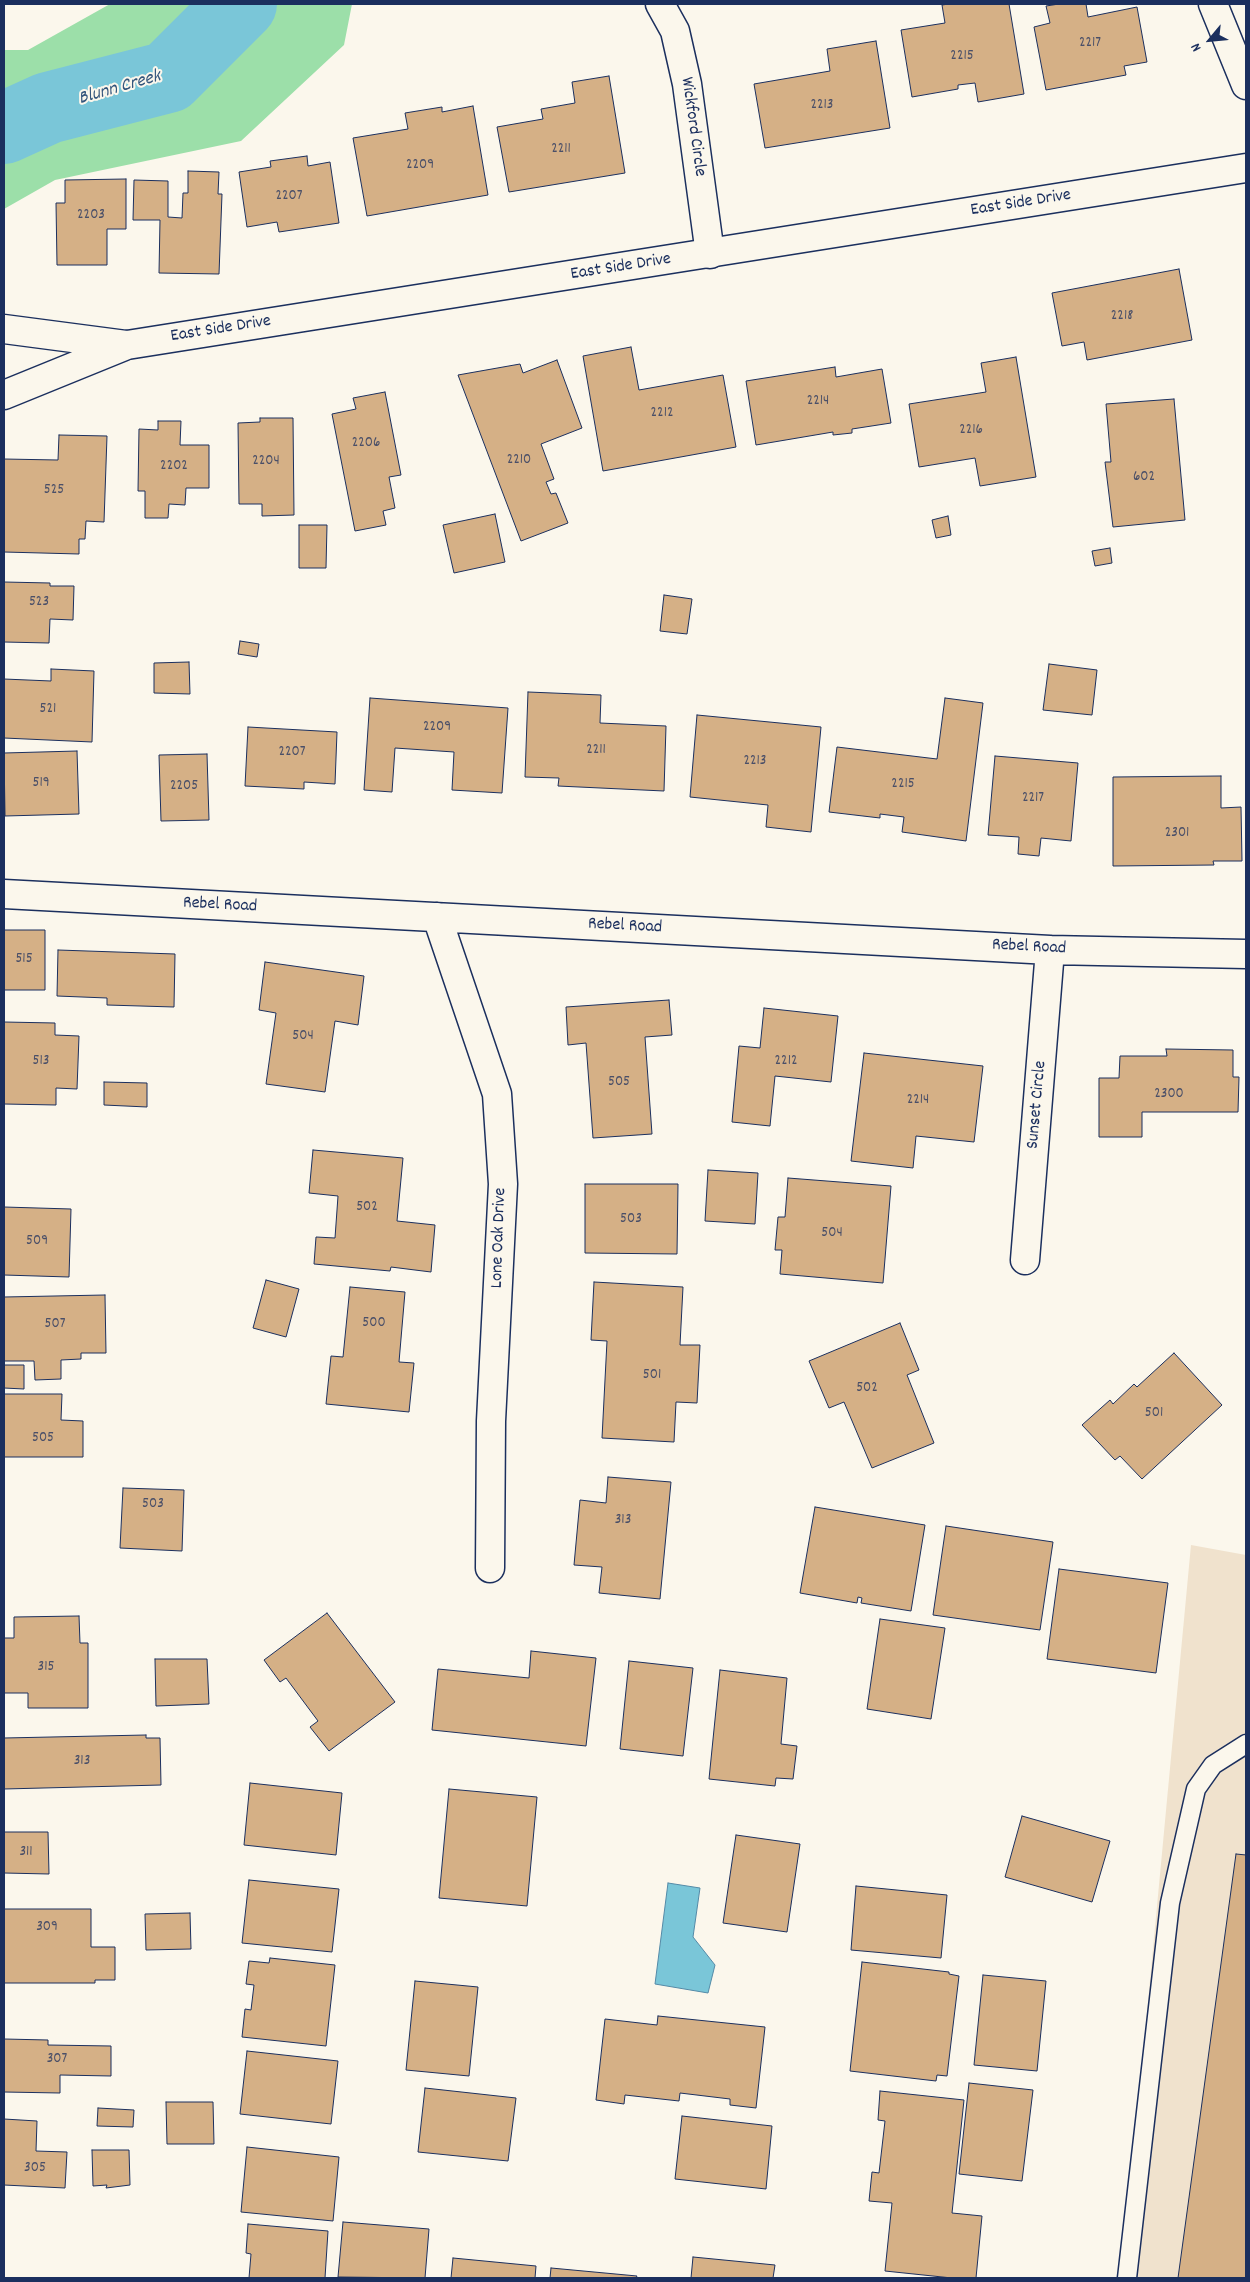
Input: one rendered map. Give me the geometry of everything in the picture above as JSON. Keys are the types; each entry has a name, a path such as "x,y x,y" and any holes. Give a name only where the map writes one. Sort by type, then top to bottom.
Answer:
{"street":[{"name":"Wickford Circle","path":"660,4 675,31 687,84 710,254"},
{"path":"1213,4 1246,85"},
{"name":"East Side Drive","path":"4,395 127,345 1246,168"},
{"path":"4,329 127,345"},
{"name":"Rebel Road","path":"4,894 1050,950 1246,954"},
{"name":"Lone Oak Drive","path":"437,917 497,1094 502,1184 491,1421 490,1568"},
{"name":"Sunset Circle","path":"1025,1260 1050,950"}],"lane":[{"path":"1127,2278 1170,1903 1196,1789 1214,1765 1246,1744"}],"shaded area":[{"path":"1191,1545 1246,1555 1246,2278 1122,2278"}],"green space":[{"path":"110,4 352,4 344,45 241,141 55,180 4,209 4,50 28,50"}],"water":[{"path":"668,1883 700,1888 693,1937 715,1965 708,1993 655,1984"}],"building":[{"path":"1009,4 1024,94 978,102 975,83 958,85 958,89 912,97 901,30 945,23 942,5"},
{"path":"1086,4 1088,17 1137,7 1147,62 1124,66 1126,75 1046,90 1034,27 1050,23 1046,6"},
{"path":"876,41 890,128 765,148 754,84 830,71 827,49"},
{"path":"609,76 625,173 509,192 497,127 543,119 541,109 575,103 572,82"},
{"path":"473,106 488,195 367,216 353,138 408,129 405,113 442,107 442,112"},
{"path":"307,156 308,166 330,162 339,223 279,232 277,222 247,227 239,172 271,167 270,161"},
{"path":"188,171 219,172 218,194 222,194 219,274 159,273 160,220 133,220 134,180 168,181 168,217 182,218 183,193 188,193"},
{"path":"126,179 126,229 107,229 107,265 57,265 56,203 65,203 65,180"},
{"path":"1179,269 1192,340 1087,360 1084,342 1062,346 1052,293"},
{"path":"631,347 639,390 723,375 736,447 603,471 583,356"},
{"path":"1016,357 1036,477 980,486 975,458 919,467 909,404 986,392 981,363"},
{"path":"557,360 582,428 541,444 554,479 546,482 551,494 556,493 568,523 521,541 458,375 520,364 523,373"},
{"path":"835,367 836,377 882,369 891,423 852,429 852,433 833,435 833,432 756,445 746,381"},
{"path":"385,392 401,475 389,477 395,508 383,511 386,525 355,531 332,414 356,409 353,398"},
{"path":"1174,399 1185,520 1113,527 1105,462 1111,462 1106,404"},
{"path":"260,418 293,418 294,515 262,516 262,504 239,504 238,423 260,422"},
{"path":"158,421 181,421 180,445 209,445 209,488 186,488 185,505 169,504 168,518 145,518 145,491 138,491 139,429 158,430"},
{"path":"59,435 107,436 104,522 86,521 85,539 79,539 79,554 4,552 4,459 58,460"},
{"path":"495,514 505,562 454,573 443,525"},
{"path":"948,516 951,535 936,538 932,520"},
{"path":"299,525 327,525 326,568 299,568"},
{"path":"1110,548 1112,563 1095,566 1092,551"},
{"path":"4,582 50,583 50,586 74,586 73,620 50,619 49,643 4,642"},
{"path":"664,595 692,599 687,634 660,631"},
{"path":"240,641 259,644 257,657 238,654"},
{"path":"189,662 190,694 154,693 154,663"},
{"path":"1049,664 1097,670 1092,715 1043,710"},
{"path":"51,669 94,671 92,742 4,738 4,679 51,681"},
{"path":"528,692 601,695 600,723 666,726 664,791 558,786 559,778 525,777"},
{"path":"370,698 508,708 502,793 452,790 454,752 395,748 392,792 364,790"},
{"path":"945,698 983,703 966,841 902,832 904,817 880,814 880,818 829,812 837,747 937,759"},
{"path":"697,715 821,727 811,832 766,827 768,805 690,797"},
{"path":"248,727 337,732 335,784 304,782 304,789 245,786"},
{"path":"77,751 79,814 5,816 4,753"},
{"path":"207,754 209,820 161,821 159,755"},
{"path":"995,756 1078,763 1071,841 1041,838 1039,856 1018,854 1019,837 988,835"},
{"path":"1221,776 1221,808 1241,807 1242,861 1213,861 1214,865 1113,866 1113,777"},
{"path":"4,930 45,930 45,990 4,990"},
{"path":"58,950 175,954 174,1007 107,1005 107,998 57,996"},
{"path":"265,962 364,976 358,1025 335,1021 325,1092 266,1084 276,1013 259,1010"},
{"path":"669,1000 672,1035 645,1037 652,1134 593,1138 586,1043 568,1045 566,1007"},
{"path":"764,1008 838,1016 831,1082 775,1076 770,1126 732,1122 739,1046 760,1048"},
{"path":"4,1022 55,1023 55,1035 79,1036 77,1089 56,1088 56,1105 4,1104"},
{"path":"1166,1049 1233,1050 1233,1077 1239,1077 1238,1112 1142,1112 1142,1137 1099,1137 1099,1078 1119,1078 1120,1056 1167,1056"},
{"path":"864,1053 983,1066 974,1142 916,1136 913,1168 851,1161"},
{"path":"104,1082 147,1083 147,1107 104,1105"},
{"path":"313,1150 403,1158 397,1221 435,1225 431,1272 391,1267 390,1271 314,1264 316,1237 335,1238 338,1196 309,1193"},
{"path":"708,1170 758,1173 755,1224 705,1221"},
{"path":"788,1178 891,1186 883,1283 780,1274 782,1250 775,1250 778,1217 785,1217"},
{"path":"585,1184 678,1184 677,1254 585,1253"},
{"path":"4,1207 71,1209 69,1277 4,1275"},
{"path":"266,1280 299,1289 286,1337 253,1328"},
{"path":"594,1282 683,1287 680,1345 700,1345 697,1403 676,1402 674,1442 602,1438 607,1341 591,1340"},
{"path":"350,1287 405,1292 399,1362 414,1363 409,1412 326,1404 331,1356 343,1357"},
{"path":"105,1295 106,1353 81,1353 81,1359 61,1360 61,1379 35,1380 34,1361 4,1361 4,1297"},
{"path":"900,1323 919,1370 907,1375 934,1443 872,1468 844,1402 829,1408 809,1361"},
{"path":"1174,1353 1222,1405 1142,1479 1120,1456 1115,1460 1082,1425 1110,1400 1113,1404 1134,1384 1137,1387"},
{"path":"4,1365 24,1365 24,1389 4,1388"},
{"path":"4,1394 62,1394 61,1420 83,1421 83,1457 4,1457"},
{"path":"608,1477 671,1482 660,1599 599,1593 602,1567 574,1565 580,1500 606,1503"},
{"path":"123,1488 184,1490 182,1551 120,1548"},
{"path":"815,1507 925,1525 911,1611 861,1603 862,1598 858,1597 857,1603 800,1593"},
{"path":"946,1526 1053,1542 1040,1630 933,1615"},
{"path":"1059,1569 1168,1583 1156,1673 1047,1659"},
{"path":"327,1613 395,1702 329,1751 310,1727 318,1721 286,1678 280,1682 264,1660"},
{"path":"79,1616 80,1643 88,1643 88,1708 28,1708 28,1693 4,1693 4,1638 14,1638 14,1617"},
{"path":"880,1619 945,1628 931,1719 867,1709"},
{"path":"531,1651 596,1658 586,1746 432,1730 438,1669 529,1678"},
{"path":"155,1659 207,1659 209,1704 156,1706"},
{"path":"629,1661 693,1668 683,1756 620,1749"},
{"path":"720,1670 787,1678 781,1744 797,1746 793,1779 776,1778 775,1786 709,1779"},
{"path":"146,1735 146,1738 160,1738 161,1785 4,1789 4,1738"},
{"path":"250,1783 342,1793 336,1855 244,1845"},
{"path":"449,1789 537,1797 527,1906 439,1898"},
{"path":"1022,1816 1110,1841 1092,1902 1005,1877"},
{"path":"4,1832 48,1832 49,1874 4,1873"},
{"path":"736,1835 800,1844 787,1932 723,1923"},
{"path":"1236,1854 1246,1855 1246,2278 1178,2278"},
{"path":"249,1880 339,1889 332,1952 242,1943"},
{"path":"856,1886 947,1895 941,1958 851,1950"},
{"path":"4,1909 91,1909 91,1947 115,1947 115,1980 95,1980 95,1983 4,1983"},
{"path":"190,1913 191,1949 146,1950 145,1914"},
{"path":"270,1958 335,1965 326,2046 242,2037 245,2009 251,2010 254,1985 246,1984 249,1961 269,1963"},
{"path":"862,1962 949,1972 949,1974 959,1976 947,2076 937,2075 936,2081 850,2071"},
{"path":"983,1975 1046,1981 1037,2071 974,2065"},
{"path":"415,1981 478,1987 469,2076 406,2070"},
{"path":"658,2016 765,2027 756,2108 730,2105 730,2099 680,2093 679,2101 625,2095 624,2104 596,2100 605,2019 657,2025"},
{"path":"4,2039 48,2040 48,2045 111,2046 111,2076 60,2075 60,2093 4,2092"},
{"path":"247,2051 338,2061 331,2124 240,2114"},
{"path":"969,2083 1033,2090 1022,2181 959,2174"},
{"path":"425,2088 516,2098 508,2161 418,2152"},
{"path":"880,2091 964,2100 952,2213 982,2216 976,2278 952,2278 885,2271 892,2203 869,2201 872,2172 879,2173 885,2121 878,2120"},
{"path":"166,2102 213,2102 214,2144 167,2144"},
{"path":"98,2108 134,2110 133,2127 97,2126"},
{"path":"682,2116 772,2126 766,2189 675,2179"},
{"path":"4,2119 37,2121 36,2151 67,2152 65,2188 4,2185"},
{"path":"247,2147 339,2157 333,2221 241,2212"},
{"path":"92,2150 129,2150 130,2185 106,2188 107,2185 93,2186"},
{"path":"343,2222 429,2229 425,2278 338,2277"},
{"path":"248,2224 328,2231 325,2278 249,2278 251,2254 246,2253"},
{"path":"693,2257 775,2265 773,2278 691,2278"},
{"path":"453,2258 536,2266 535,2278 451,2278"},
{"path":"551,2268 637,2276 636,2278 550,2278"}],"waterway":[{"name":"Blunn Creek","path":"4,128 48,108 168,77 241,4"}]}
